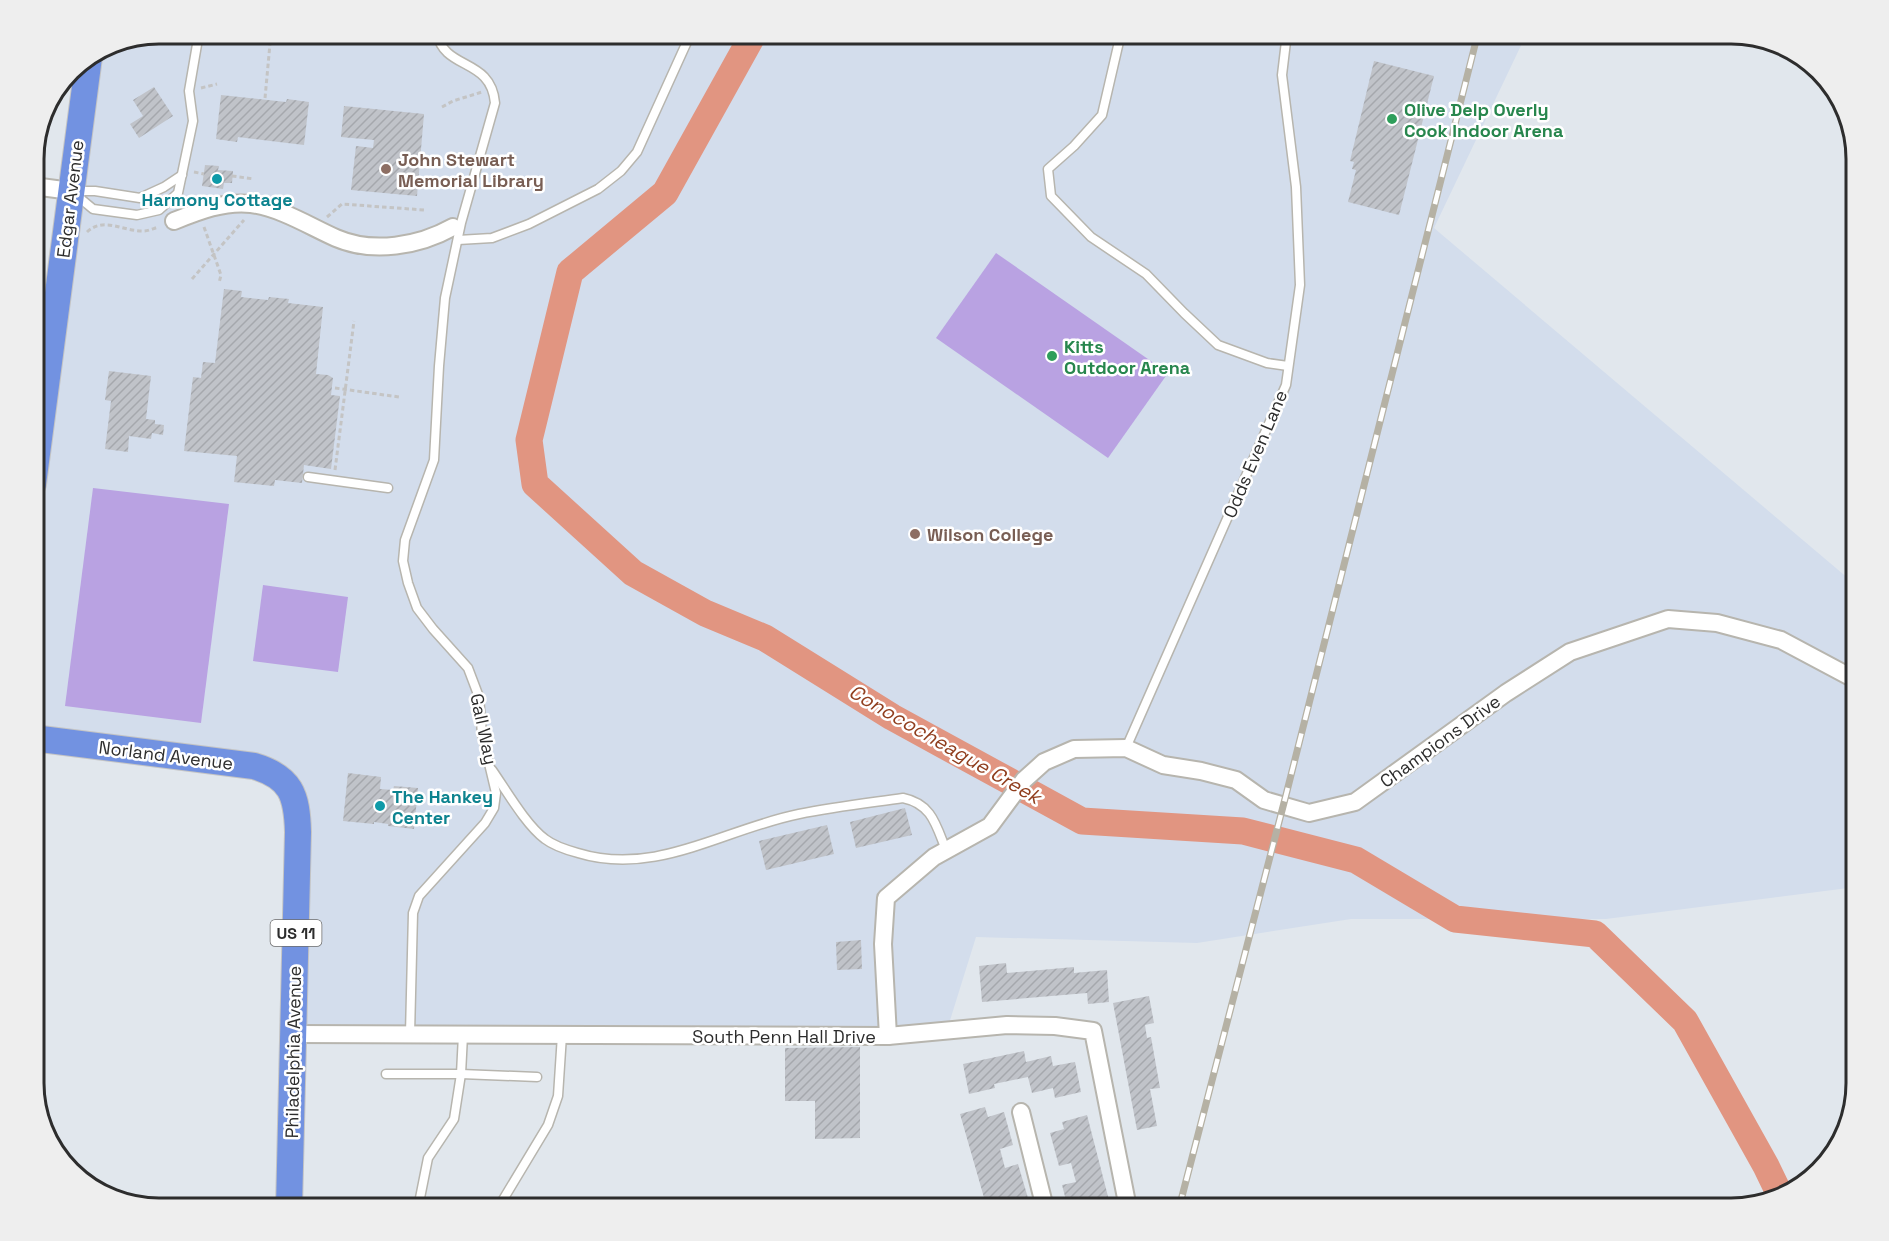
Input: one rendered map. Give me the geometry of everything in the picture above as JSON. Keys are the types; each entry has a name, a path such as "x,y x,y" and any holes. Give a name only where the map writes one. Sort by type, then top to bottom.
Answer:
{"main road":[{"name":"Edgar Avenue","path":"44,400 88,69"},
{"name":"Norland Avenue","path":"44,739 254,766 275,774 291,790"},
{"name":"Philadelphia Avenue","path":"290,1198 298,832 296,801 291,790"}],"street":[{"path":"44,187 72,191"},
{"path":"174,221 214,206 251,204 280,212 340,240 379,247 422,242 457,230"},
{"name":"Champions Drive","path":"888,1036 883,944 886,898 934,857 990,826 1024,780 1044,762 1074,749 1126,748 1163,765 1236,780 1264,800 1309,813 1355,802 1506,693 1570,652 1668,619 1717,623 1781,640 1846,675"},
{"name":"South Penn Hall Drive","path":"294,1034 888,1036 1007,1025 1054,1026 1093,1031 1126,1198"},
{"path":"1021,1112 1042,1198"}],"lane":[{"path":"72,191 93,209 137,215 159,210 178,193 193,121 189,91 197,44"},
{"path":"440,44 450,56 485,75 493,89"},
{"path":"457,230 492,238 529,224 597,189 621,171 637,152 686,44"},
{"path":"1118,44 1102,115 1074,146 1048,169 1051,196 1091,237 1146,274 1218,345 1267,363 1288,366"},
{"name":"Odds Even Lane","path":"1126,748 1286,385 1300,285 1296,187 1282,75 1286,44"},
{"name":"Gall Way","path":"493,89 495,103 457,230 445,298 434,460 405,540 403,561 417,608 432,629 468,668 479,697 482,734 490,767 535,830 545,840 593,858 620,861 645,860 670,855 714,839 798,814 903,798 913,800 923,806 933,818 946,850"},
{"path":"72,191 95,191 140,198 164,188 182,175"},
{"path":"308,477 388,488"},
{"path":"410,1034 413,913 419,896 485,823 494,808 496,793 490,767"},
{"path":"420,1198 428,1158 454,1119 461,1074 463,1035"},
{"path":"504,1198 548,1125 558,1096 562,1035"},
{"path":"386,1074 537,1077"}],"path":[{"path":"265,98 270,44"},
{"path":"442,107 453,101 493,89"},
{"path":"194,172 204,174"},
{"path":"232,177 254,179"},
{"path":"315,228 342,204 424,210"},
{"path":"201,220 221,275 219,283"},
{"path":"192,279 244,220"},
{"path":"82,231 87,232 93,226 101,224 144,231 159,227"},
{"path":"333,481 354,321"},
{"path":"335,388 399,397"}],"shaded area":[{"name":"Wilson College","path":"144,44 1522,44 1434,228 1846,577 1846,888 1606,919 1351,919 1197,943 976,937 947,1030 294,1034 284,781 44,740 44,400 87,69 108,55 129,47"},
{"name":"Kitts Outdoor Arena","path":"996,253 1168,373 1108,458 936,338"},
{"path":"93,488 229,504 201,723 65,706"},
{"path":"263,585 348,597 338,672 253,661"}],"building":[{"name":"Olive Delp Overly Cook Indoor Arena","path":"1374,61 1434,76 1399,215 1348,202 1356,170 1352,169 1354,162 1350,161"},
{"path":"154,87 173,116 139,138 130,124 143,116 133,100"},
{"path":"221,95 286,102 287,99 309,102 304,145 238,137 237,142 216,139"},
{"name":"John Stewart Memorial Library","path":"344,106 424,114 417,196 351,190 356,146 373,148 374,140 341,137"},
{"name":"Harmony Cottage","path":"205,165 219,166 218,170 233,171 232,183 224,183 223,189 202,186"},
{"path":"224,289 242,291 241,297 268,300 269,297 289,299 288,303 323,307 316,374 333,378 331,395 340,396 331,469 304,465 302,483 275,480 274,486 234,482 237,456 184,451 193,377 201,378 203,362 215,363"},
{"path":"109,371 151,376 146,419 155,420 155,424 164,425 163,435 152,433 151,439 129,436 128,452 105,449 111,401 105,400"},
{"name":"The Hankey Center","path":"348,773 381,777 380,789 393,790 394,786 418,788 414,829 374,822 374,824 343,821"},
{"path":"905,808 912,835 856,848 850,822"},
{"path":"827,825 834,854 766,870 759,841"},
{"path":"861,940 862,969 837,970 836,942"},
{"path":"1006,963 1007,973 1074,967 1074,973 1107,970 1109,1002 1088,1004 1087,993 982,1002 979,966"},
{"path":"1149,996 1154,1023 1145,1025 1147,1038 1151,1037 1160,1088 1150,1089 1157,1126 1137,1130 1113,1003"},
{"path":"860,1047 860,1138 815,1139 815,1101 785,1101 785,1048"},
{"path":"1024,1051 1026,1062 1051,1056 1053,1066 1075,1062 1081,1092 1055,1098 1053,1088 1032,1093 1028,1077 994,1084 995,1088 969,1094 963,1064"},
{"path":"985,1107 988,1117 1004,1112 1013,1145 1000,1149 1005,1168 1018,1164 1028,1198 984,1198 960,1114"},
{"path":"1087,1115 1108,1198 1065,1198 1062,1185 1076,1182 1071,1163 1059,1166 1050,1133 1064,1129 1062,1122"}],"waterway":[{"name":"Conococheague Creek","path":"748,44 665,193 570,272 529,440 535,484 633,573 705,613 765,638 892,717 1082,821 1243,831 1356,860 1455,919 1595,934 1685,1021 1776,1188"}],"railway":[{"path":"1182,1198 1286,795 1475,44"}],"place":[{"name":"Olive Delp Overly Cook Indoor Arena","path":"1392,119"},
{"name":"John Stewart Memorial Library","path":"386,169"},
{"name":"Harmony Cottage","path":"217,179"},
{"name":"Kitts Outdoor Arena","path":"1052,356"},
{"name":"Wilson College","path":"915,534"},
{"name":"The Hankey Center","path":"380,806"}]}
